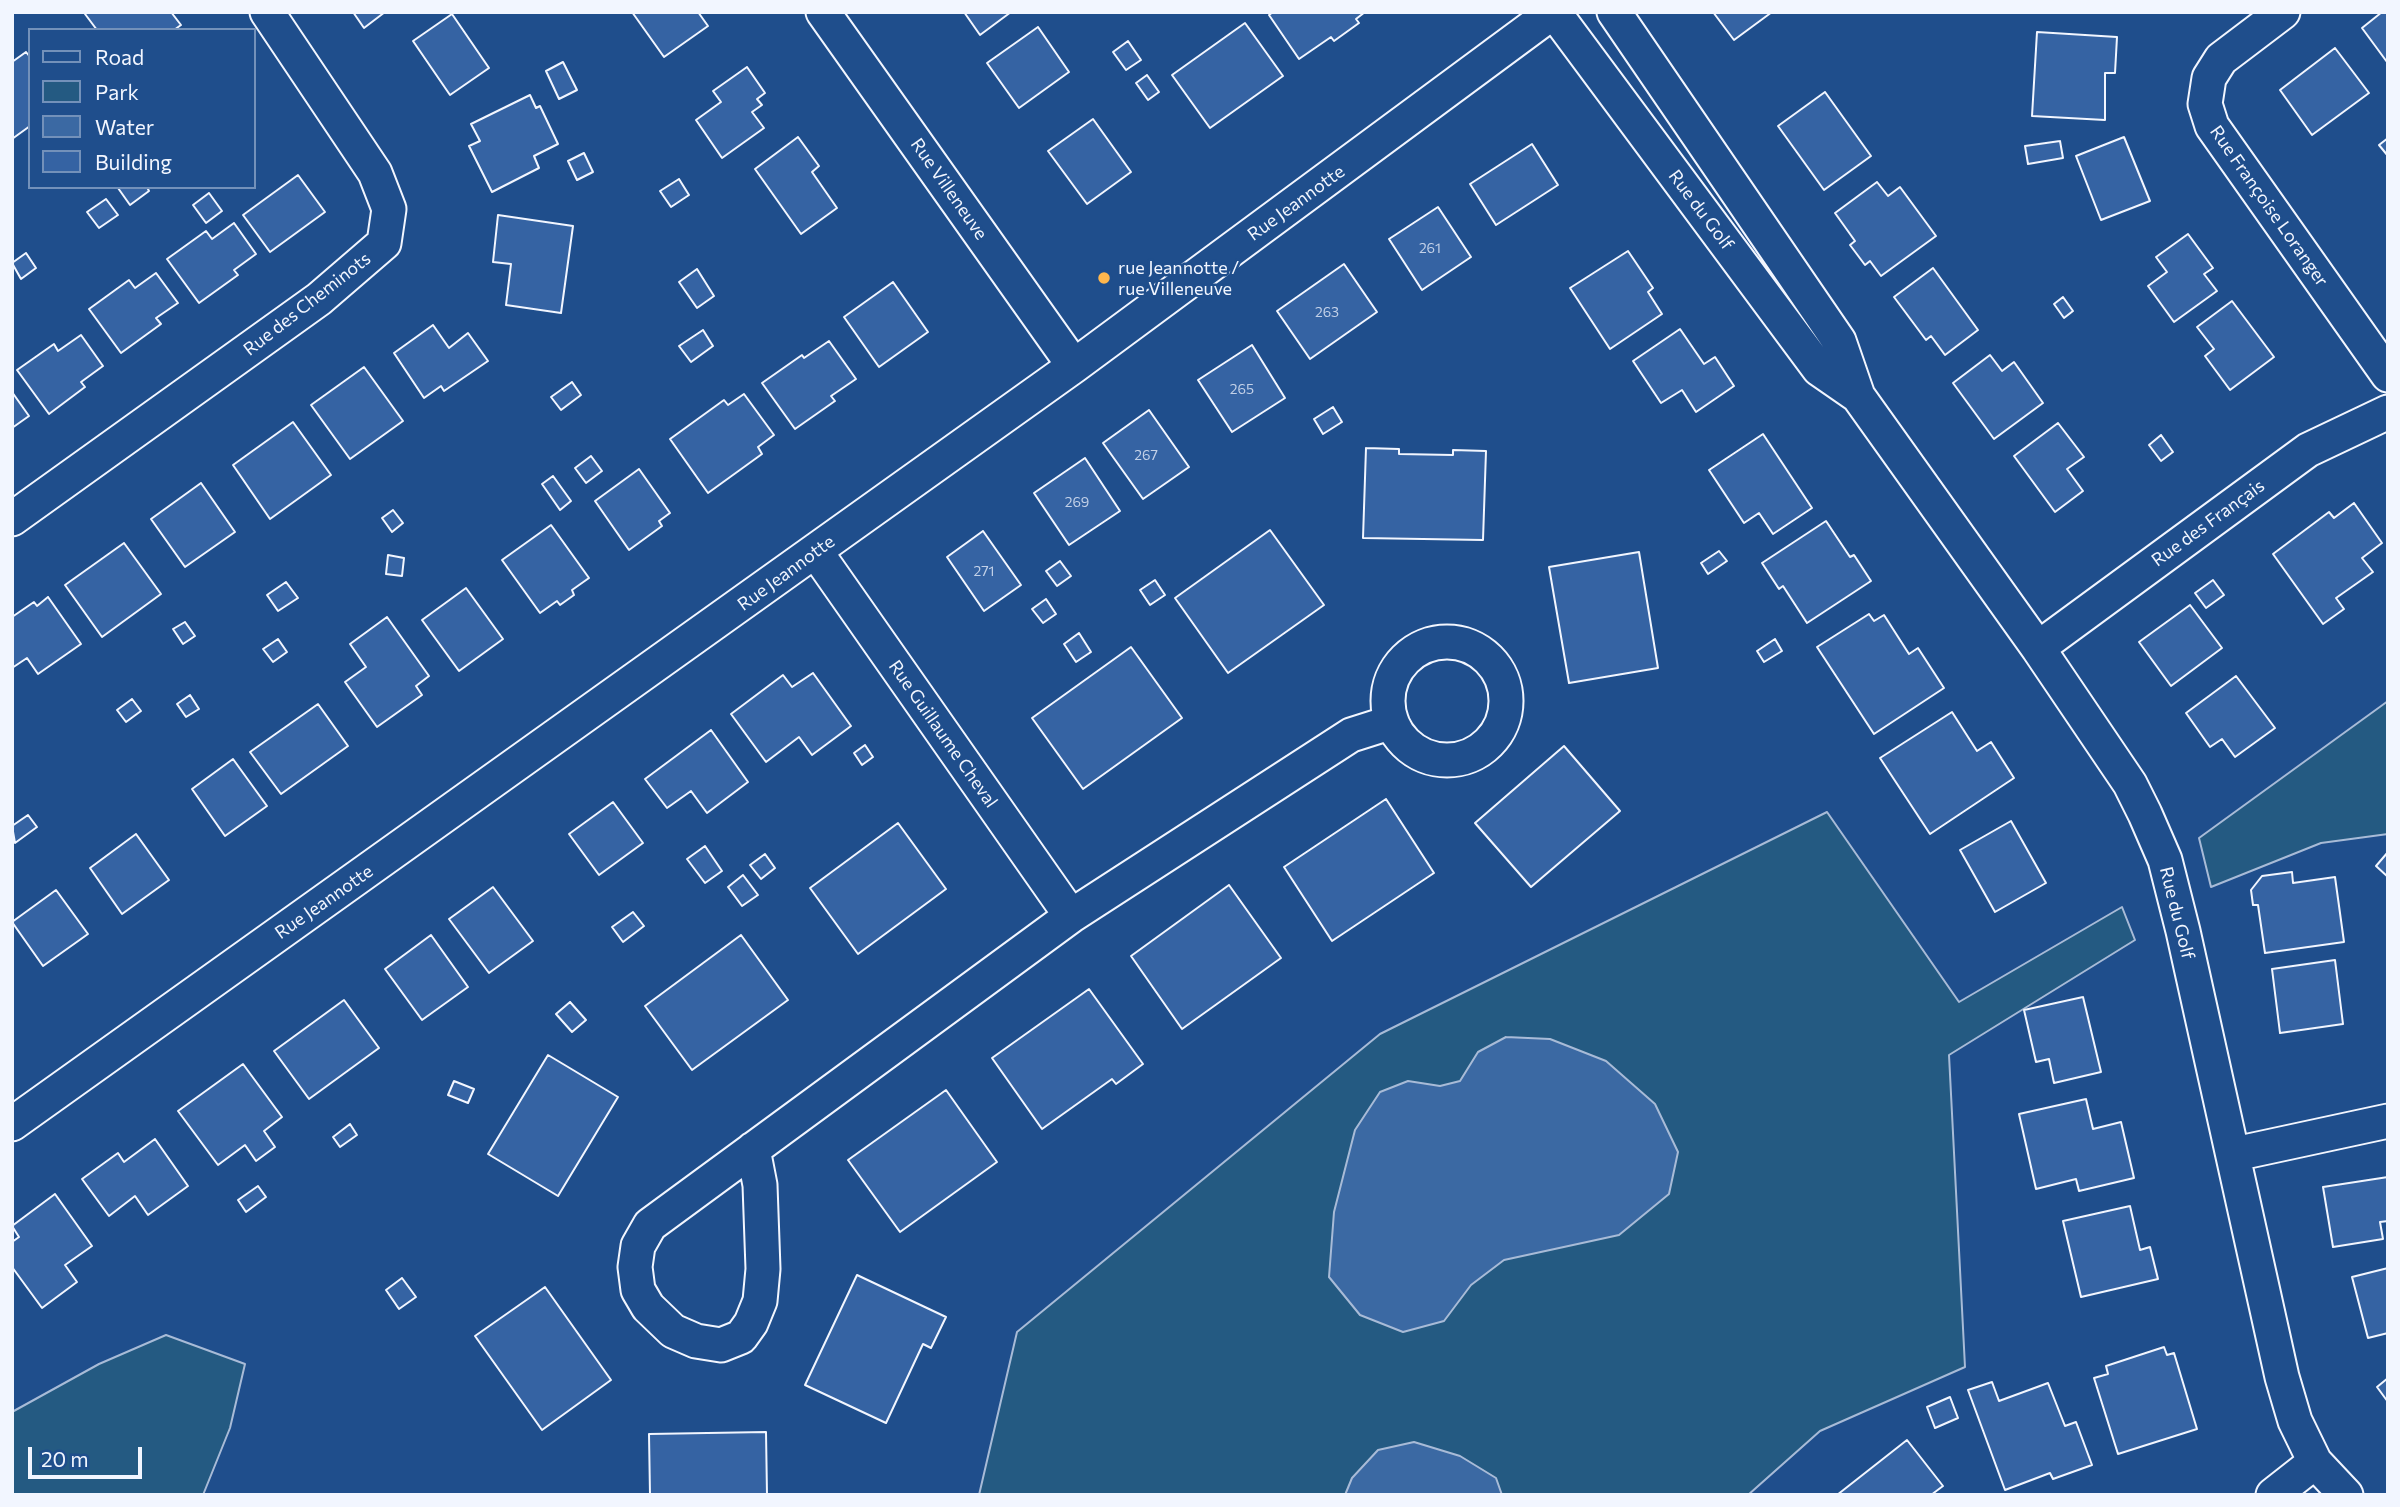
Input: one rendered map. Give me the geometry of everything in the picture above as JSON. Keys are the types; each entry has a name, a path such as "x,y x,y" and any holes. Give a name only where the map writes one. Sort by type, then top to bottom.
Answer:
{"street":[{"name":"Rue des Cheminots","path":"12,519 319,299 384,243 389,209 375,173 267,12"},
{"name":"Rue Villeneuve","path":"823,12 1074,366"},
{"name":"Rue Jeannotte","path":"12,1124 1074,366 1554,12"},
{"name":"Rue du Golf","path":"1554,12 1819,369 1858,396"},
{"name":"Rue du Golf","path":"1614,12 1839,341 1858,396 2038,648 2130,784 2165,860 2235,1154 2282,1377 2295,1421 2315,1462 2346,1495"},
{"name":"Rue Françoise Loranger","path":"2283,12 2221,59 2209,78 2204,104 2212,126 2388,375"},
{"name":"Rue des Français","path":"2038,648 2308,450 2388,412"},
{"name":"Rue Guillaume Cheval","path":"816,552 1071,916"},
{"path":"753,1149 760,1185 763,1269 760,1301 741,1337 721,1345 696,1341 673,1331 648,1307 638,1290 635,1267 638,1246 650,1224 1071,916 1351,735 1392,722"},
{"path":"2235,1154 2388,1121"},
{"path":"2273,1495 2315,1462"}],"green space":[{"path":"2388,701 2388,834 2321,843 2211,887 2199,838"},
{"path":"1827,812 1959,1002 2122,907 2135,940 1949,1055 1965,1367 1820,1431 1748,1495 979,1495 1017,1332 1380,1034"},
{"path":"166,1335 245,1364 230,1428 203,1495 12,1495 12,1412 99,1364"}],"water":[{"path":"1506,1037 1550,1039 1606,1061 1655,1104 1678,1152 1669,1194 1619,1235 1504,1260 1471,1285 1444,1321 1403,1332 1360,1315 1329,1277 1334,1212 1355,1130 1380,1092 1408,1081 1440,1086 1460,1081 1478,1052"},
{"path":"1414,1442 1460,1456 1496,1478 1502,1495 1345,1495 1352,1478 1378,1450"}],"building":[{"path":"171,12 181,25 177,28 96,28 85,14"},
{"path":"353,12 385,12 364,28"},
{"path":"632,12 698,12 708,26 664,57"},
{"path":"964,12 1011,12 980,35"},
{"path":"1273,12 1365,12 1356,19 1359,23 1334,41 1331,37 1299,59 1269,15"},
{"path":"1713,12 1772,12 1734,40"},
{"path":"2382,12 2388,12 2387,62 2362,28"},
{"path":"452,14 489,68 450,95 413,41"},
{"path":"1245,23 1283,76 1210,128 1172,75"},
{"path":"1038,27 1069,72 1019,108 987,63"},
{"path":"2037,32 2117,37 2115,73 2105,73 2105,120 2032,116"},
{"path":"1128,41 1141,60 1126,70 1113,52"},
{"path":"2335,48 2369,93 2312,135 2280,90"},
{"path":"26,52 28,54 28,127 12,139 12,62"},
{"path":"563,62 577,90 559,99 546,71"},
{"path":"747,67 765,93 757,99 762,105 752,112 764,128 722,158 696,120 721,102 713,91"},
{"path":"1147,75 1159,92 1148,100 1136,83"},
{"path":"1825,92 1871,156 1824,190 1778,126"},
{"path":"530,95 536,108 540,106 558,144 534,156 539,168 492,192 469,146 480,141 471,124"},
{"path":"1093,119 1131,172 1087,204 1048,151"},
{"path":"798,137 819,166 812,172 837,208 801,234 755,169"},
{"path":"2124,137 2150,201 2101,220 2076,156"},
{"path":"2388,138 2388,156 2379,145"},
{"path":"2060,141 2063,158 2028,164 2025,146"},
{"path":"1532,144 1558,185 1496,225 1470,184"},
{"path":"584,153 593,172 577,180 568,161"},
{"path":"298,175 325,212 270,252 243,215"},
{"path":"679,179 689,195 671,207 660,191"},
{"path":"1877,182 1888,196 1900,187 1936,236 1881,276 1870,261 1865,265 1850,245 1855,241 1835,213"},
{"path":"119,189 148,189 149,191 130,205"},
{"path":"209,193 222,211 206,223 193,205"},
{"path":"106,199 118,215 99,228 87,212"},
{"path":"1438,207 1471,257 1422,290 1389,239"},
{"path":"498,215 573,226 561,313 506,305 511,264 493,262"},
{"path":"234,223 256,254 234,270 238,275 199,303 167,259 206,231 212,239"},
{"path":"2188,234 2213,268 2204,274 2217,291 2174,322 2148,286 2167,272 2156,257"},
{"path":"1628,251 1653,288 1648,292 1662,314 1610,349 1570,288"},
{"path":"26,253 36,268 21,279 12,263"},
{"path":"1344,264 1377,312 1310,359 1277,311"},
{"path":"1933,268 1978,330 1945,355 1931,336 1926,340 1894,297"},
{"path":"697,269 714,296 697,308 679,282"},
{"path":"156,273 178,303 156,318 161,324 121,353 89,309 129,280 135,288"},
{"path":"893,282 928,332 879,367 844,317"},
{"path":"2063,297 2073,311 2064,318 2054,304"},
{"path":"2232,301 2274,357 2230,390 2205,356 2214,349 2197,327"},
{"path":"433,325 449,348 468,333 488,361 444,391 441,386 424,398 394,353"},
{"path":"1680,329 1704,364 1715,357 1734,386 1696,412 1682,390 1661,403 1633,361"},
{"path":"703,330 713,346 691,362 679,346"},
{"path":"81,335 103,366 81,382 85,387 49,414 17,370 54,344 58,351"},
{"path":"829,341 856,379 831,396 835,401 795,429 762,383 802,355 804,358"},
{"path":"1252,345 1285,398 1232,432 1198,380"},
{"path":"1990,355 2002,371 2014,362 2043,403 1994,439 1953,383"},
{"path":"364,367 403,421 350,459 311,405"},
{"path":"572,382 581,395 561,410 551,397"},
{"path":"12,392 29,416 12,428"},
{"path":"744,394 774,435 758,447 762,454 708,493 670,439 724,400 728,405"},
{"path":"1333,407 1342,422 1323,434 1314,419"},
{"path":"1149,410 1189,467 1143,499 1103,443"},
{"path":"293,422 331,475 270,519 233,465"},
{"path":"2058,423 2084,457 2067,469 2083,491 2055,512 2014,456"},
{"path":"1763,434 1812,508 1773,534 1759,513 1744,523 1709,470"},
{"path":"2161,435 2173,452 2161,461 2149,445"},
{"path":"1366,448 1399,449 1399,454 1453,455 1453,450 1486,451 1483,540 1363,538"},
{"path":"591,456 602,471 586,483 575,468"},
{"path":"1085,458 1120,511 1069,545 1034,493"},
{"path":"639,469 670,513 659,521 662,526 629,550 595,501"},
{"path":"553,476 571,501 560,510 542,484"},
{"path":"201,483 235,532 185,567 151,519"},
{"path":"2354,503 2382,543 2362,558 2373,572 2336,598 2344,609 2323,624 2273,554 2329,512 2334,518"},
{"path":"393,510 403,523 392,532 382,518"},
{"path":"1826,521 1850,557 1854,555 1871,581 1807,623 1783,586 1779,589 1762,563"},
{"path":"551,525 589,578 572,590 574,595 560,605 557,601 540,613 502,560"},
{"path":"1270,530 1324,605 1228,673 1175,598"},
{"path":"983,531 1021,585 984,611 947,557"},
{"path":"124,543 161,594 102,637 65,585"},
{"path":"1719,551 1727,561 1708,574 1701,563"},
{"path":"1639,552 1658,668 1569,683 1549,567"},
{"path":"388,555 404,558 402,576 386,574"},
{"path":"1060,561 1071,576 1057,586 1046,571"},
{"path":"1155,580 1165,595 1150,605 1140,590"},
{"path":"2213,580 2224,595 2206,608 2195,593"},
{"path":"286,582 298,598 278,611 267,595"},
{"path":"466,588 503,639 459,671 422,620"},
{"path":"48,597 81,644 38,674 27,658 12,668 12,617 34,602 37,606"},
{"path":"1046,599 1056,614 1043,623 1032,609"},
{"path":"2190,605 2222,648 2171,686 2139,642"},
{"path":"1869,614 1874,621 1884,615 1909,654 1918,648 1944,688 1874,734 1817,647"},
{"path":"387,617 429,676 416,686 422,695 377,727 345,682 366,667 350,644"},
{"path":"185,622 195,636 183,644 173,629"},
{"path":"1079,633 1091,652 1076,662 1064,644"},
{"path":"278,639 287,652 273,662 263,649"},
{"path":"1775,639 1782,651 1764,662 1757,651"},
{"path":"1131,647 1182,718 1083,789 1032,718"},
{"path":"813,673 851,726 812,755 799,737 766,762 731,714 783,675 792,687"},
{"path":"2236,676 2275,728 2235,757 2222,739 2210,747 2186,713"},
{"path":"190,695 199,709 186,717 177,704"},
{"path":"132,699 141,711 126,722 117,710"},
{"path":"318,704 348,746 281,794 250,752"},
{"path":"1952,712 1977,751 1991,742 2014,778 1930,834 1880,758"},
{"path":"711,730 748,782 707,813 691,791 667,808 645,779"},
{"path":"865,745 873,757 862,765 854,753"},
{"path":"1564,746 1620,811 1531,887 1475,823"},
{"path":"233,759 267,806 225,836 192,789"},
{"path":"1386,799 1434,873 1332,941 1284,867"},
{"path":"613,802 643,843 599,875 569,834"},
{"path":"28,815 37,827 15,843 12,826"},
{"path":"2011,821 2046,883 1995,912 1960,850"},
{"path":"898,823 946,889 858,954 810,888"},
{"path":"136,834 169,880 122,914 90,868"},
{"path":"705,846 722,871 705,883 687,859"},
{"path":"2388,852 2388,877 2376,866"},
{"path":"765,854 775,868 761,879 750,865"},
{"path":"2292,872 2293,883 2335,877 2344,942 2265,953 2258,905 2253,905 2251,890 2262,876"},
{"path":"743,875 758,895 742,906 728,887"},
{"path":"1229,885 1281,958 1182,1029 1131,956"},
{"path":"493,887 533,941 489,973 449,919"},
{"path":"56,890 88,934 43,966 12,922"},
{"path":"633,912 644,926 623,942 612,927"},
{"path":"431,935 468,987 422,1020 385,969"},
{"path":"741,935 788,1000 692,1070 645,1006"},
{"path":"2335,960 2343,1024 2280,1033 2272,969"},
{"path":"1089,989 1143,1064 1116,1084 1112,1079 1042,1129 992,1058"},
{"path":"2083,997 2101,1072 2054,1083 2049,1059 2036,1062 2024,1010"},
{"path":"344,1000 379,1048 309,1099 274,1051"},
{"path":"570,1002 586,1020 572,1032 556,1014"},
{"path":"548,1055 618,1097 558,1196 488,1154"},
{"path":"243,1064 282,1117 264,1131 275,1147 256,1161 245,1145 218,1165 178,1111"},
{"path":"454,1081 474,1089 468,1103 448,1095"},
{"path":"946,1090 997,1162 900,1232 848,1160"},
{"path":"2086,1099 2093,1129 2121,1122 2134,1178 2079,1191 2076,1179 2036,1189 2019,1114"},
{"path":"350,1124 357,1135 340,1147 333,1137"},
{"path":"155,1139 188,1186 148,1215 135,1196 109,1216 82,1179 118,1153 124,1162"},
{"path":"2388,1177 2388,1221 2380,1222 2383,1239 2333,1247 2323,1187"},
{"path":"258,1186 266,1197 246,1212 238,1200"},
{"path":"55,1194 92,1246 65,1265 77,1282 42,1308 12,1267 12,1242 19,1237 12,1226"},
{"path":"2130,1206 2140,1250 2150,1247 2158,1279 2081,1297 2063,1221"},
{"path":"2388,1268 2388,1333 2368,1338 2352,1277"},
{"path":"857,1275 946,1317 931,1348 923,1344 886,1423 805,1385"},
{"path":"402,1278 416,1297 399,1309 386,1290"},
{"path":"545,1287 611,1380 542,1430 475,1336"},
{"path":"2164,1347 2167,1355 2174,1353 2197,1429 2118,1454 2094,1378 2108,1374 2106,1366"},
{"path":"2388,1378 2388,1402 2377,1387"},
{"path":"1992,1382 1999,1401 2048,1383 2065,1426 2076,1422 2092,1465 2053,1479 2050,1473 2005,1490 1968,1390"},
{"path":"1950,1397 1958,1418 1935,1428 1927,1407"},
{"path":"766,1432 767,1495 650,1495 649,1434"},
{"path":"1907,1440 1943,1486 1931,1495 1837,1495"}],"place":[{"name":"rue Jeannotte / rue Villeneuve","path":"1104,278"}]}
